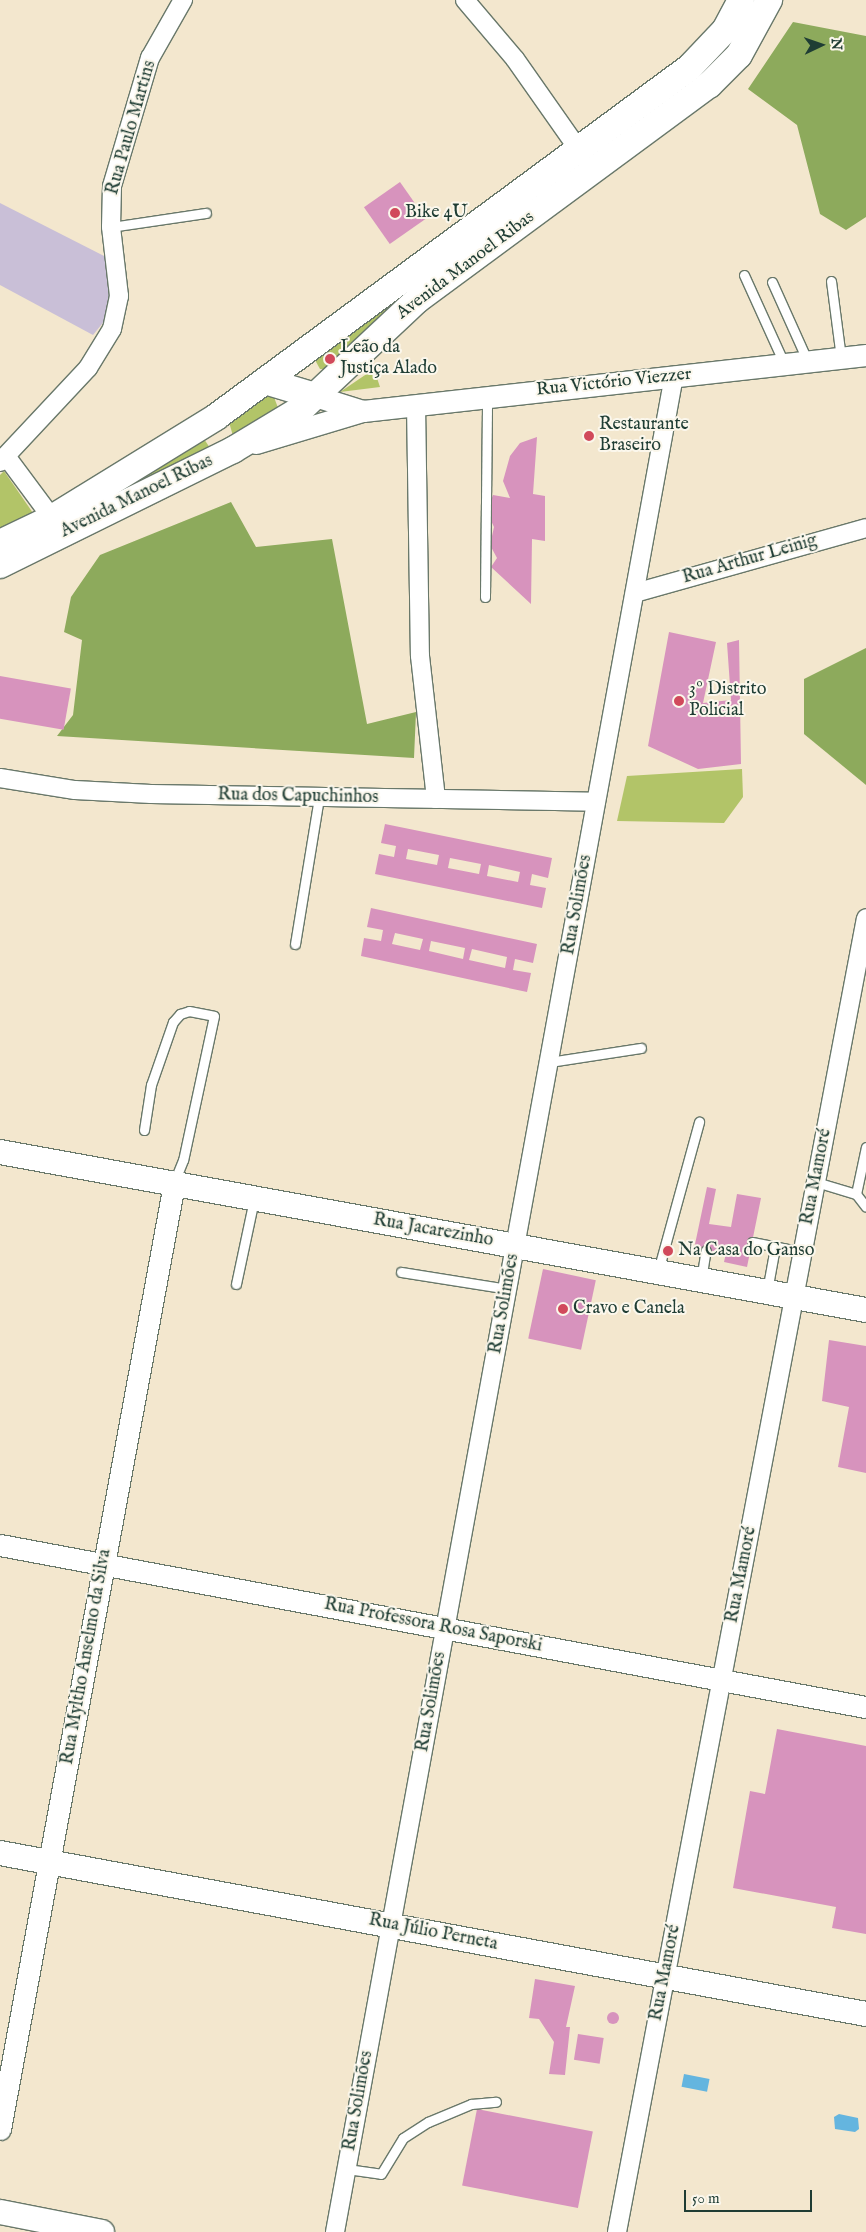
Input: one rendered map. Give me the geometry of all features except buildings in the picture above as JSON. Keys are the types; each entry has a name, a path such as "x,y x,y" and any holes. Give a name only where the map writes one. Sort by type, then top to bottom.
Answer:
{"main road":[{"name":"Avenida Manoel Ribas","path":"0,543 52,518 216,417 690,67 725,30 741,0"},
{"name":"Avenida Manoel Ribas","path":"0,565 233,450 284,421 315,396 423,296 709,85 739,55 769,0"},
{"path":"265,381 315,396"},
{"path":"216,417 226,442 233,450"},
{"name":"Rua Jacarezinho","path":"0,1152 866,1310"},
{"name":"Rua Júlio Perneta","path":"0,1853 866,2014"},
{"path":"0,2212 102,2232"}],"street":[{"name":"Rua Paulo Martins","path":"3,459 88,368 112,329 119,296 112,227 112,186 143,78 159,40 183,0"},
{"path":"465,0 510,51 579,150"},
{"name":"Rua Victório Viezzer","path":"233,450 363,411 866,355"},
{"name":"Rua Solimões","path":"335,2232 674,376"},
{"name":"Rua Victório Viezzer","path":"315,396 363,411"},
{"path":"416,405 420,656 436,799"},
{"path":"3,459 52,518"},
{"name":"Rua Arthur Leinig","path":"635,593 866,528"},
{"name":"Rua dos Capuchinhos","path":"0,778 117,793 596,802"},
{"name":"Rua Mamoré","path":"617,2232 866,918"},
{"name":"Rua Myltho Anselmo da Silva","path":"0,2129 174,1184"},
{"name":"Rua Professora Rosa Saporski","path":"0,1545 866,1707"}],"lane":[{"path":"112,227 206,213"},
{"path":"744,275 784,364"},
{"path":"831,281 841,358"},
{"path":"772,282 808,362"},
{"path":"485,597 486,397"},
{"path":"295,944 320,797"},
{"path":"144,1130 150,1085 173,1022 180,1014 189,1012 214,1016 183,1160 174,1184"},
{"path":"549,1062 641,1048"},
{"path":"657,1272 699,1122"},
{"path":"856,1194 866,1147"},
{"path":"816,1182 856,1194 866,1207"},
{"path":"236,1284 254,1198"},
{"path":"752,1242 803,1252"},
{"path":"767,1292 775,1247"},
{"path":"701,1280 706,1250"},
{"path":"401,1272 508,1289"},
{"path":"347,2169 381,2174 403,2138 428,2122 471,2104 496,2102"}],"shaded area":[{"path":"0,203 108,258 111,269 110,314 93,335 0,285"}],"green space":[{"path":"793,22 866,36 866,217 846,230 820,214 797,125 748,89"},
{"path":"394,301 396,305 328,369 320,369 315,360 319,353"},
{"path":"374,369 380,387 340,392"},
{"path":"264,394 274,397 278,408 233,436 229,422"},
{"path":"204,439 212,451 0,551"},
{"path":"4,471 33,513 0,528 0,475"},
{"path":"231,502 256,547 332,539 367,724 416,712 414,758 57,736 73,715 82,640 64,632 71,597 100,555"},
{"path":"866,648 866,785 804,734 804,679"},
{"path":"742,769 743,797 724,823 617,821 627,776"}],"water":[{"path":"684,2074 710,2079 707,2092 682,2087"},
{"path":"839,2114 858,2118 859,2129 855,2132 835,2129 834,2117"}],"place":[{"name":"Bike 4U","path":"395,213"},
{"name":"Leão da Justiça Alado","path":"330,359"},
{"name":"Restaurante Braseiro","path":"589,436"},
{"name":"3º Distrito Policial","path":"679,701"},
{"name":"Na Casa do Ganso","path":"668,1251"},
{"name":"Cravo e Canela","path":"563,1309"}]}
